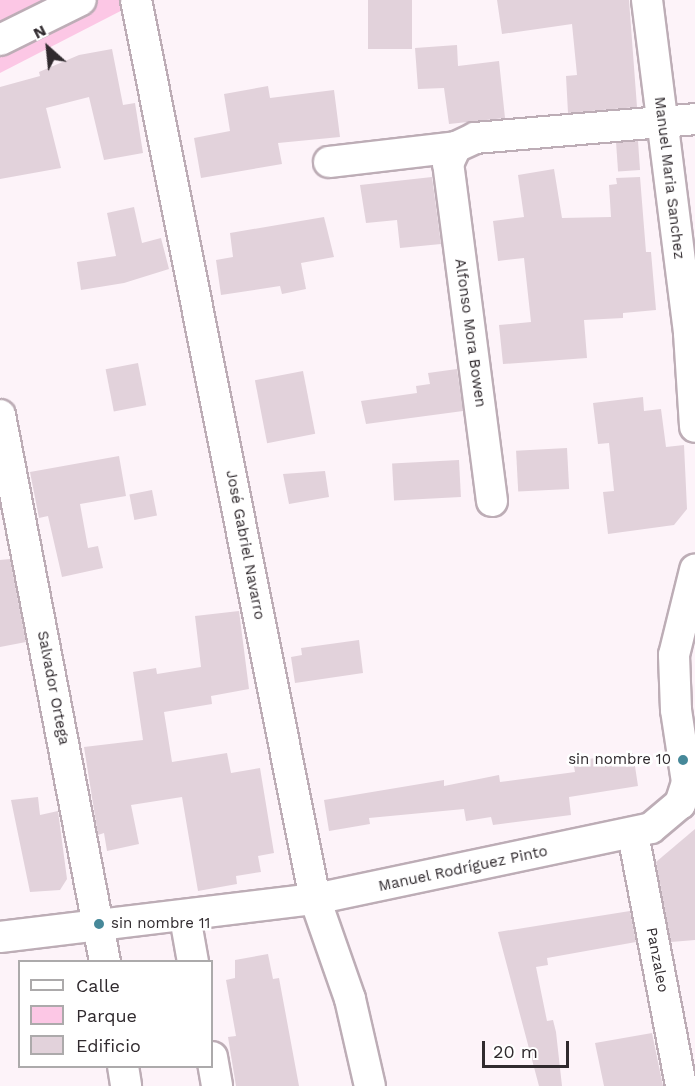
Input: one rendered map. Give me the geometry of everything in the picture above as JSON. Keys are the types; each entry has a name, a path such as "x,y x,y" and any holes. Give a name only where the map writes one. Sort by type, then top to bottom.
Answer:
{"street":[{"path":"0,40 81,0"},
{"name":"José Gabriel Navarro","path":"136,0 315,900 350,999 370,1086"},
{"name":"Manuel Maria Sanchez","path":"647,0 692,333 695,427"},
{"path":"328,162 452,156 475,138 662,124 695,119"},
{"name":"Alfonso Mora Bowen","path":"452,156 492,501"},
{"name":"Salvador Ortega","path":"0,415 105,960"},
{"name":"Manuel Rodríguez Pinto","path":"0,937 315,900 633,834 667,817 680,804 687,782 676,710 675,655 695,570"},
{"name":"Panzaleo","path":"633,834 681,1086"},
{"path":"184,917 193,960"},
{"path":"213,1064 217,1086"},
{"path":"123,1068 126,1086"}],"green space":[{"path":"0,0 142,0 0,73"}],"building":[{"path":"368,0 412,0 412,49 368,49"},
{"path":"497,0 629,0 637,107 568,113 566,76 577,75 572,24 502,34"},
{"path":"457,45 458,66 499,61 505,118 449,124 444,88 418,89 415,48"},
{"path":"112,49 123,105 135,103 143,153 104,160 89,97 46,108 61,168 0,179 0,87 40,76 39,72 79,55"},
{"path":"268,86 270,98 334,90 340,137 278,143 282,164 201,178 194,138 230,131 224,94"},
{"path":"638,141 640,170 618,171 616,143"},
{"path":"554,169 562,218 611,217 609,185 617,184 616,178 640,177 646,252 651,252 656,310 623,313 623,318 584,320 587,358 503,364 499,325 531,322 524,258 498,261 493,221 524,217 518,175"},
{"path":"432,177 441,244 400,248 397,220 366,223 360,185"},
{"path":"134,207 142,243 161,238 169,269 124,283 81,290 77,262 116,256 107,213"},
{"path":"324,217 334,257 301,263 306,289 282,294 280,286 221,295 216,260 233,257 230,233"},
{"path":"138,363 146,405 114,412 106,369"},
{"path":"457,369 463,411 366,424 361,401 417,393 416,386 430,384 428,373"},
{"path":"303,371 315,434 267,443 255,380"},
{"path":"643,397 644,411 661,409 666,447 684,445 687,509 674,525 608,534 603,492 614,491 609,443 598,444 593,403"},
{"path":"567,448 569,489 518,492 516,451"},
{"path":"119,456 126,496 80,504 88,548 98,546 103,568 62,577 48,516 39,518 30,472"},
{"path":"459,460 461,497 394,500 392,464"},
{"path":"325,471 329,497 289,504 283,474"},
{"path":"152,490 157,516 134,520 129,494"},
{"path":"10,559 26,642 0,647 0,560"},
{"path":"239,611 249,689 211,696 212,704 164,712 172,762 227,753 231,773 260,768 274,853 258,856 261,872 236,876 237,884 198,891 182,797 131,805 139,844 107,851 104,833 98,835 84,747 143,740 133,672 156,668 157,674 201,667 195,616"},
{"path":"359,640 363,673 295,683 291,657 302,655 301,648"},
{"path":"633,753 638,786 569,797 571,815 493,825 491,817 466,821 464,809 369,818 370,824 329,831 324,800 444,780 444,786 499,775 500,782 575,772 573,761"},
{"path":"38,797 40,815 58,811 67,879 60,890 30,892 11,800"},
{"path":"695,829 695,940 671,942 656,862"},
{"path":"630,911 636,942 547,958 548,965 536,967 547,1021 553,1020 556,1032 562,1086 539,1086 498,932"},
{"path":"268,954 273,979 279,978 299,1086 236,1086 228,1037 236,1036 226,980 235,978 235,960"},
{"path":"652,1033 663,1086 604,1086 595,1043"}],"place":[{"name":"sin nombre 10","path":"683,760"},
{"name":"sin nombre 11","path":"99,924"}]}
